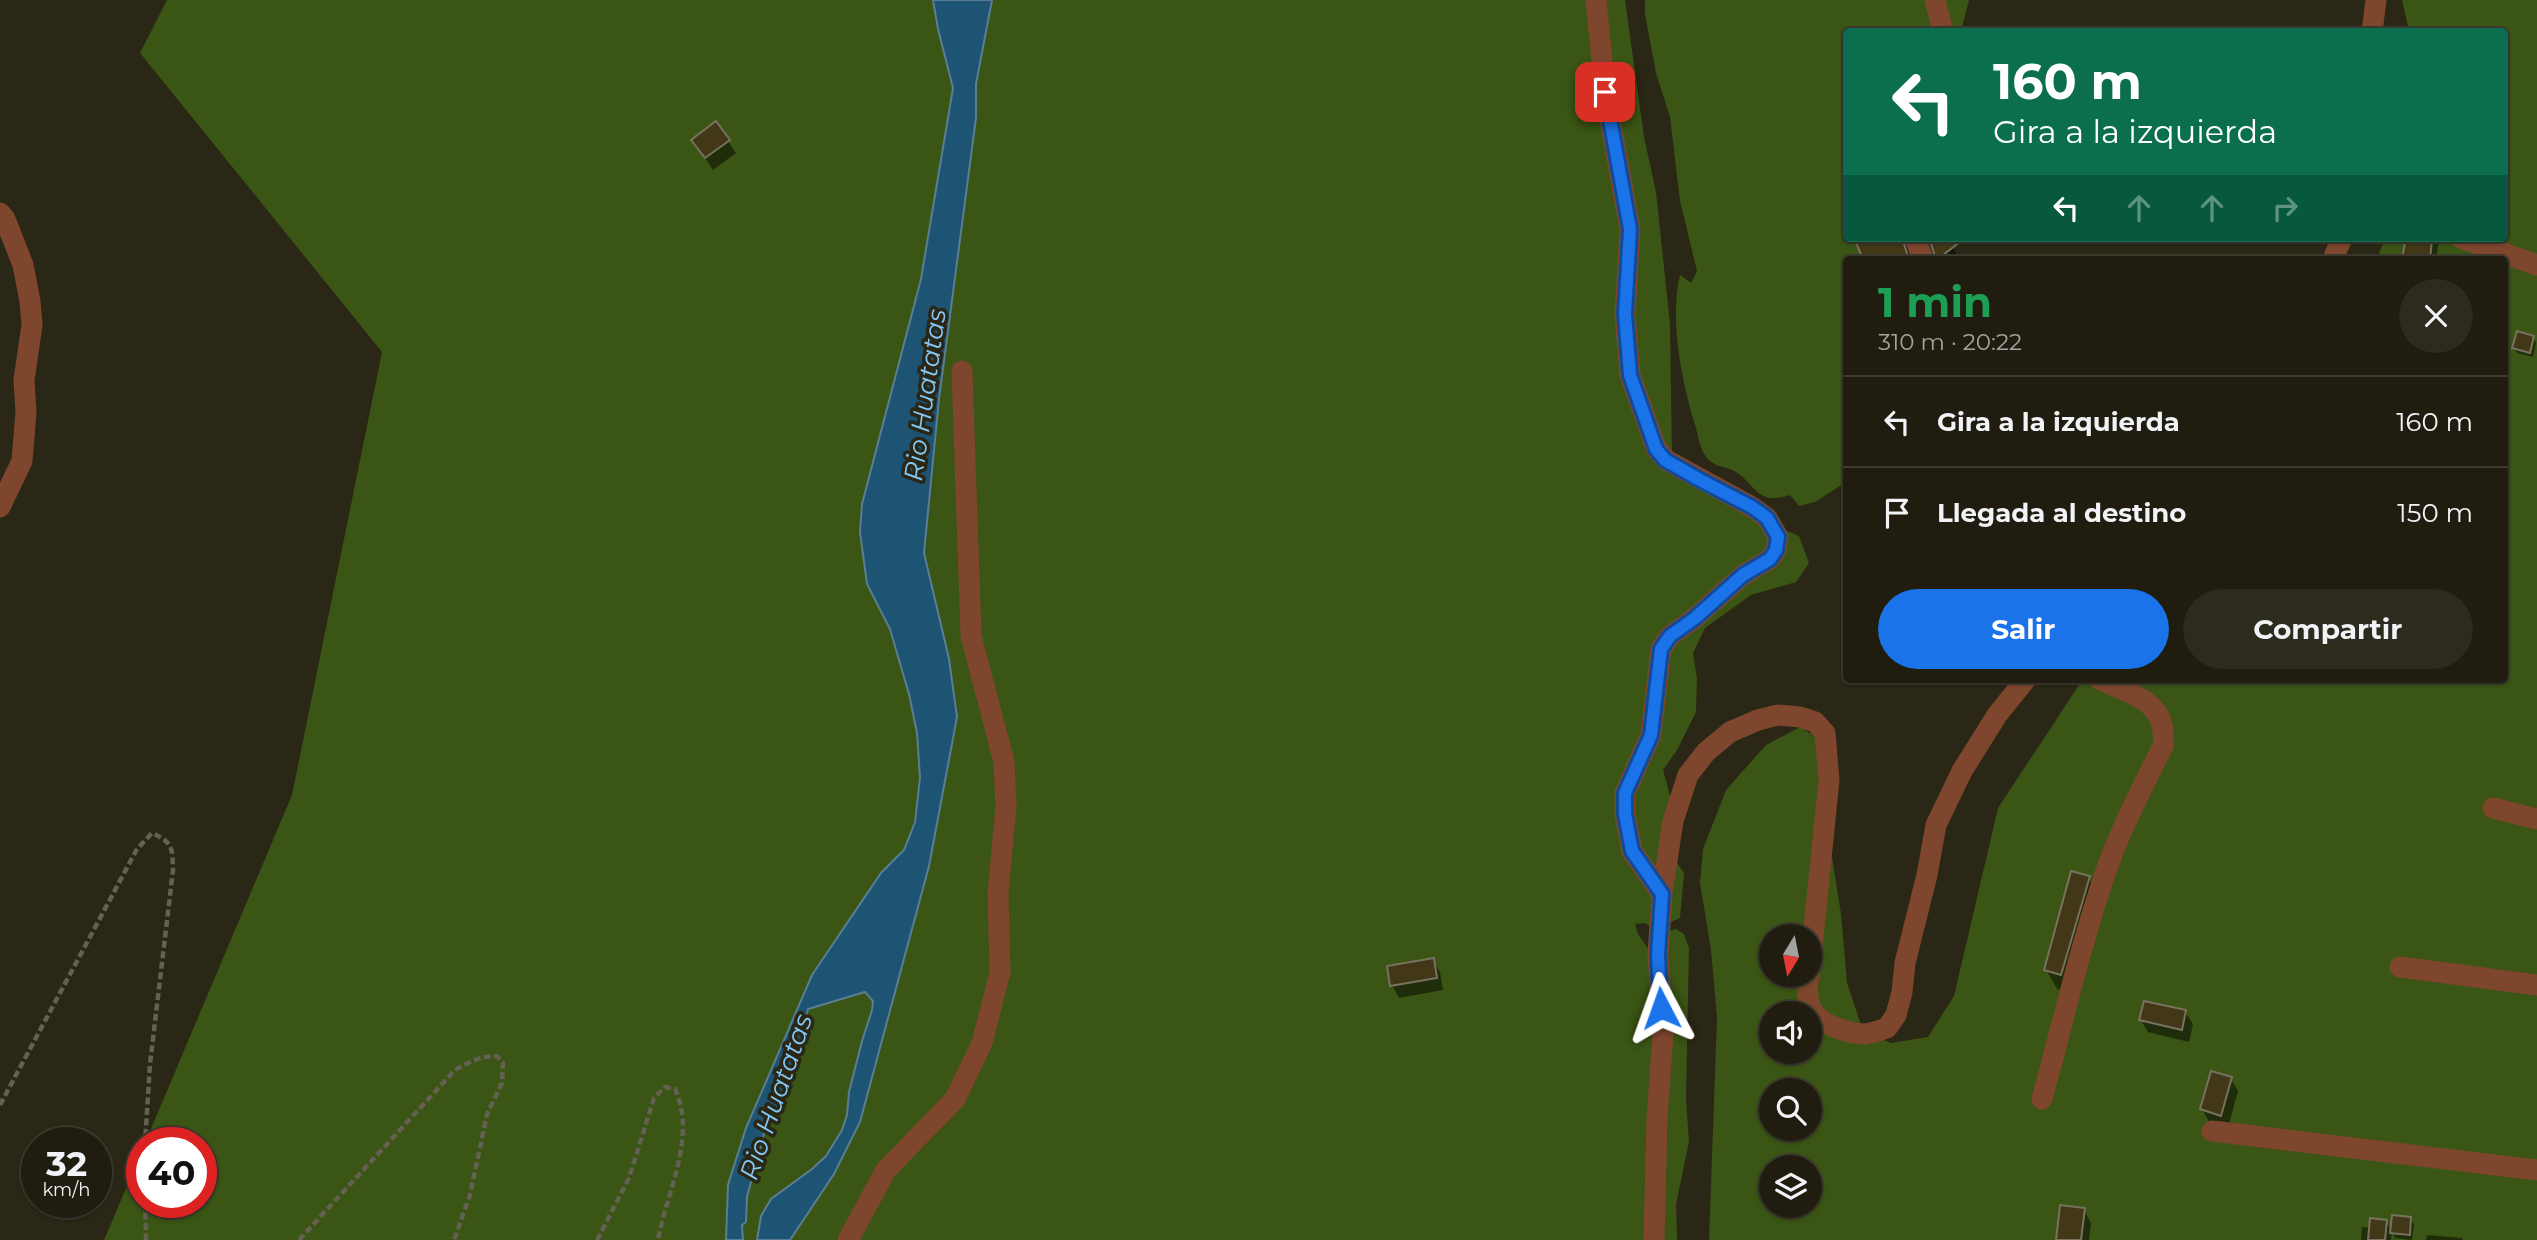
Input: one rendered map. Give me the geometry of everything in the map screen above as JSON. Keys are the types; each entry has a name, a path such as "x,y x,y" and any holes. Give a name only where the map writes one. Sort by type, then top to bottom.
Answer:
{"street":[{"path":"1596,0 1605,92 1630,229 1625,314 1630,375 1656,449 1665,460 1759,512 1767,518 1778,537 1776,550 1770,559 1743,575 1695,618 1670,636 1661,649 1651,735 1625,793 1625,814 1632,851 1662,894"},
{"path":"1935,0 1942,28"},
{"path":"2372,28 2376,0"},
{"path":"0,213 23,264 32,325 24,380 26,412 22,461 0,507"},
{"path":"2472,242 2537,265"},
{"path":"848,1240 886,1170 955,1099 982,1043 999,972 998,893 1006,806 1004,762 971,636 962,371"},
{"path":"1808,987 1811,1009 1820,1020 1864,1034 1887,1028 1896,1015 1902,992 1905,963 1927,876 1936,825 1962,771 1997,715 2023,683"},
{"path":"2042,1099 2085,937 2107,867 2120,834 2163,747 2165,731 2157,710 2146,700 2108,683"},
{"path":"1654,1240 1657,1118 1663,1034 1658,955 1662,894 1673,821 1688,775 1706,752 1730,732 1778,715 1800,716 1815,722 1825,733 1829,780 1814,924"},
{"path":"2493,808 2537,819"},
{"path":"2400,967 2537,985"},
{"path":"2212,1131 2537,1170"}],"path":[{"path":"0,1105 137,849 152,834 166,839 172,848 173,870 150,1064 146,1127"},
{"path":"299,1240 455,1070 484,1056 497,1056 503,1063 502,1083 487,1114 472,1186 454,1240"},
{"path":"597,1240 629,1178 644,1122 654,1098 665,1087 675,1088 683,1106 683,1141 658,1240"},
{"path":"145,1218 146,1240"}],"green space":[{"path":"167,0 1625,0 1644,137 1656,192 1670,324 1672,459 1782,529 1799,536 1809,563 1796,582 1751,595 1705,628 1693,653 1697,679 1696,712 1677,750 1663,770 1676,817 1671,854 1684,873 1680,918 1655,929 1645,923 1635,924 1649,950 1668,931 1676,929 1684,934 1689,948 1686,1099 1689,1142 1676,1204 1677,1240 104,1240 126,1188 126,1218 217,1218 217,1127 152,1127 292,795 382,352 140,53"},
{"path":"1645,0 1969,0 1962,28 1843,28 1843,242 1905,242 1906,256 1843,256 1843,484 1815,502 1799,506 1790,495 1779,498 1764,496 1736,472 1710,461 1700,444 1682,372 1676,312 1680,275 1691,283 1697,271 1680,201 1670,117 1656,73"},
{"path":"2402,0 2537,0 2537,1240 1709,1240 1717,1017 1711,950 1700,883 1703,849 1726,790 1766,745 1800,727 1820,740 1847,983 1863,1031 1891,1043 1928,1037 1954,996 1998,808 2080,683 2508,683 2508,256 2378,256 2383,242 2508,242 2508,28 2408,28"}],"water":[{"name":"Rio Huatatas","path":"933,0 992,0 976,84 976,118 939,399 924,553 949,659 957,717 929,866 860,1122 834,1174 790,1240 757,1240 761,1216 771,1199 826,1156 842,1130 847,1115 849,1092 872,1010 873,1001 865,992 808,1009 795,1071 764,1133 747,1197 746,1222 742,1225 743,1240 726,1240 728,1185 746,1128 812,975 881,873 904,850 915,822 920,778 917,733 890,629 867,584 860,532 862,504 921,279 953,88"}],"building":[{"path":"716,121 730,140 705,158 691,140"},
{"path":"1856,242 1903,242 1908,256 1862,256"},
{"path":"1930,242 1960,242 1942,256 1935,256"},
{"path":"2405,242 2432,242 2430,256 2403,256"},
{"path":"2517,331 2534,336 2530,353 2512,348"},
{"path":"2071,871 2090,876 2061,975 2044,970"},
{"path":"1434,958 1437,978 1390,986 1387,966"},
{"path":"2144,1001 2186,1010 2182,1030 2139,1020"},
{"path":"2211,1071 2232,1077 2221,1116 2200,1109"},
{"path":"2060,1205 2085,1208 2081,1240 2056,1240"},
{"path":"2392,1215 2411,1217 2410,1235 2390,1233"},
{"path":"2370,1218 2387,1220 2385,1240 2368,1240"}],"route":[{"path":"1605,92 1630,229 1625,314 1630,375 1656,449 1665,460 1752,507 1767,518 1778,537 1776,550 1770,559 1743,575 1695,618 1670,636 1661,649 1651,735 1625,793 1625,814 1632,851 1662,894 1658,955 1661,1008"}]}
